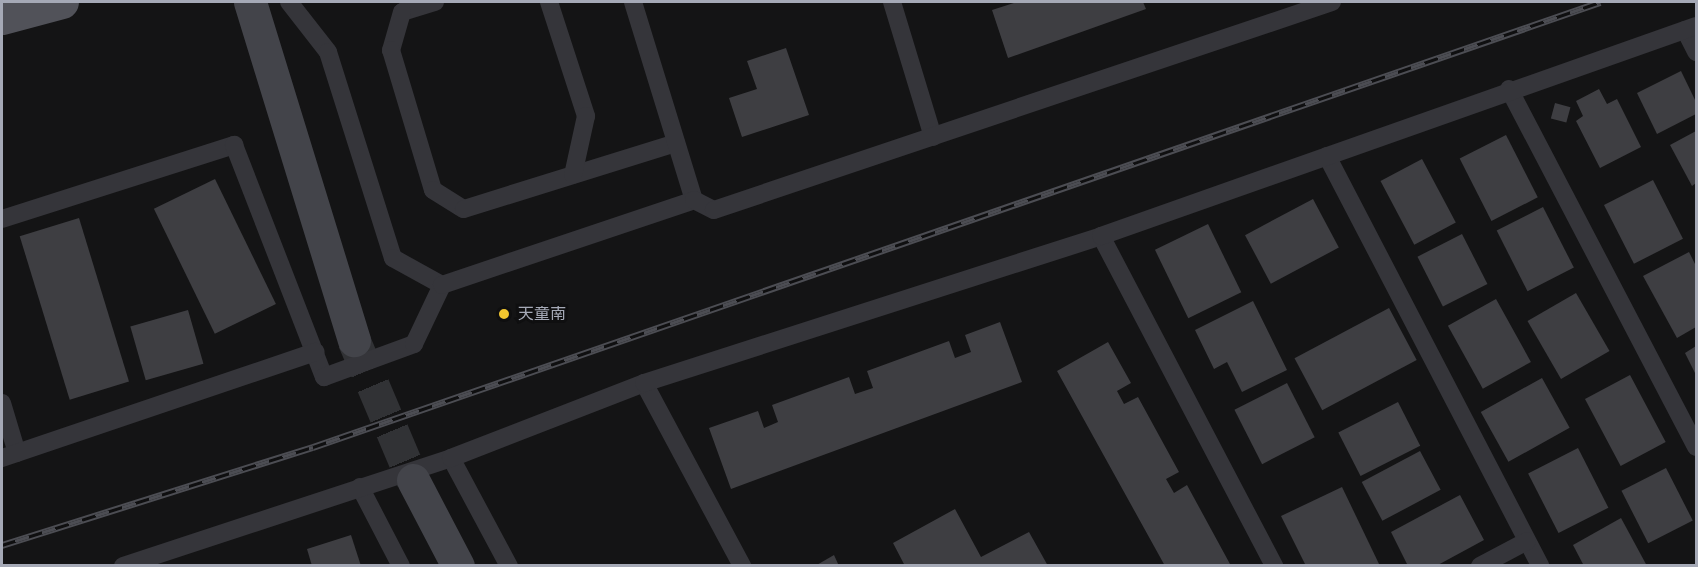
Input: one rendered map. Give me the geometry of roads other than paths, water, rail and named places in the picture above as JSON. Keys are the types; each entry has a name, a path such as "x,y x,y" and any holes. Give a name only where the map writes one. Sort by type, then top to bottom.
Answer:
{"main road":[{"path":"2,18 62,2"}],"street":[{"path":"250,2 354,340"},
{"path":"413,480 458,566"}],"lane":[{"path":"289,2 328,52 393,258 442,285"},
{"path":"435,2 402,12 391,50 433,190 464,209 676,143"},
{"path":"549,2 586,116 573,175"},
{"path":"633,2 694,200"},
{"path":"892,2 933,137"},
{"path":"2,219 234,145 324,377 414,344 442,285 694,200 714,210 1332,2"},
{"path":"123,566 451,459 644,383 1101,236 1509,89 1691,28 1696,52"},
{"path":"1509,89 1696,443"},
{"path":"1327,156 1540,566"},
{"path":"1101,236 1274,566"},
{"path":"2,403 10,456 316,352"},
{"path":"644,383 742,566"},
{"path":"451,459 509,566"},
{"path":"360,487 401,566"},
{"path":"1480,566 1527,541"}],"tunnel":[{"path":"354,340 413,480"}],"railway":[{"path":"2,545 313,447 1600,2"}],"place":[{"name":"天童南","path":"504,314"}]}
